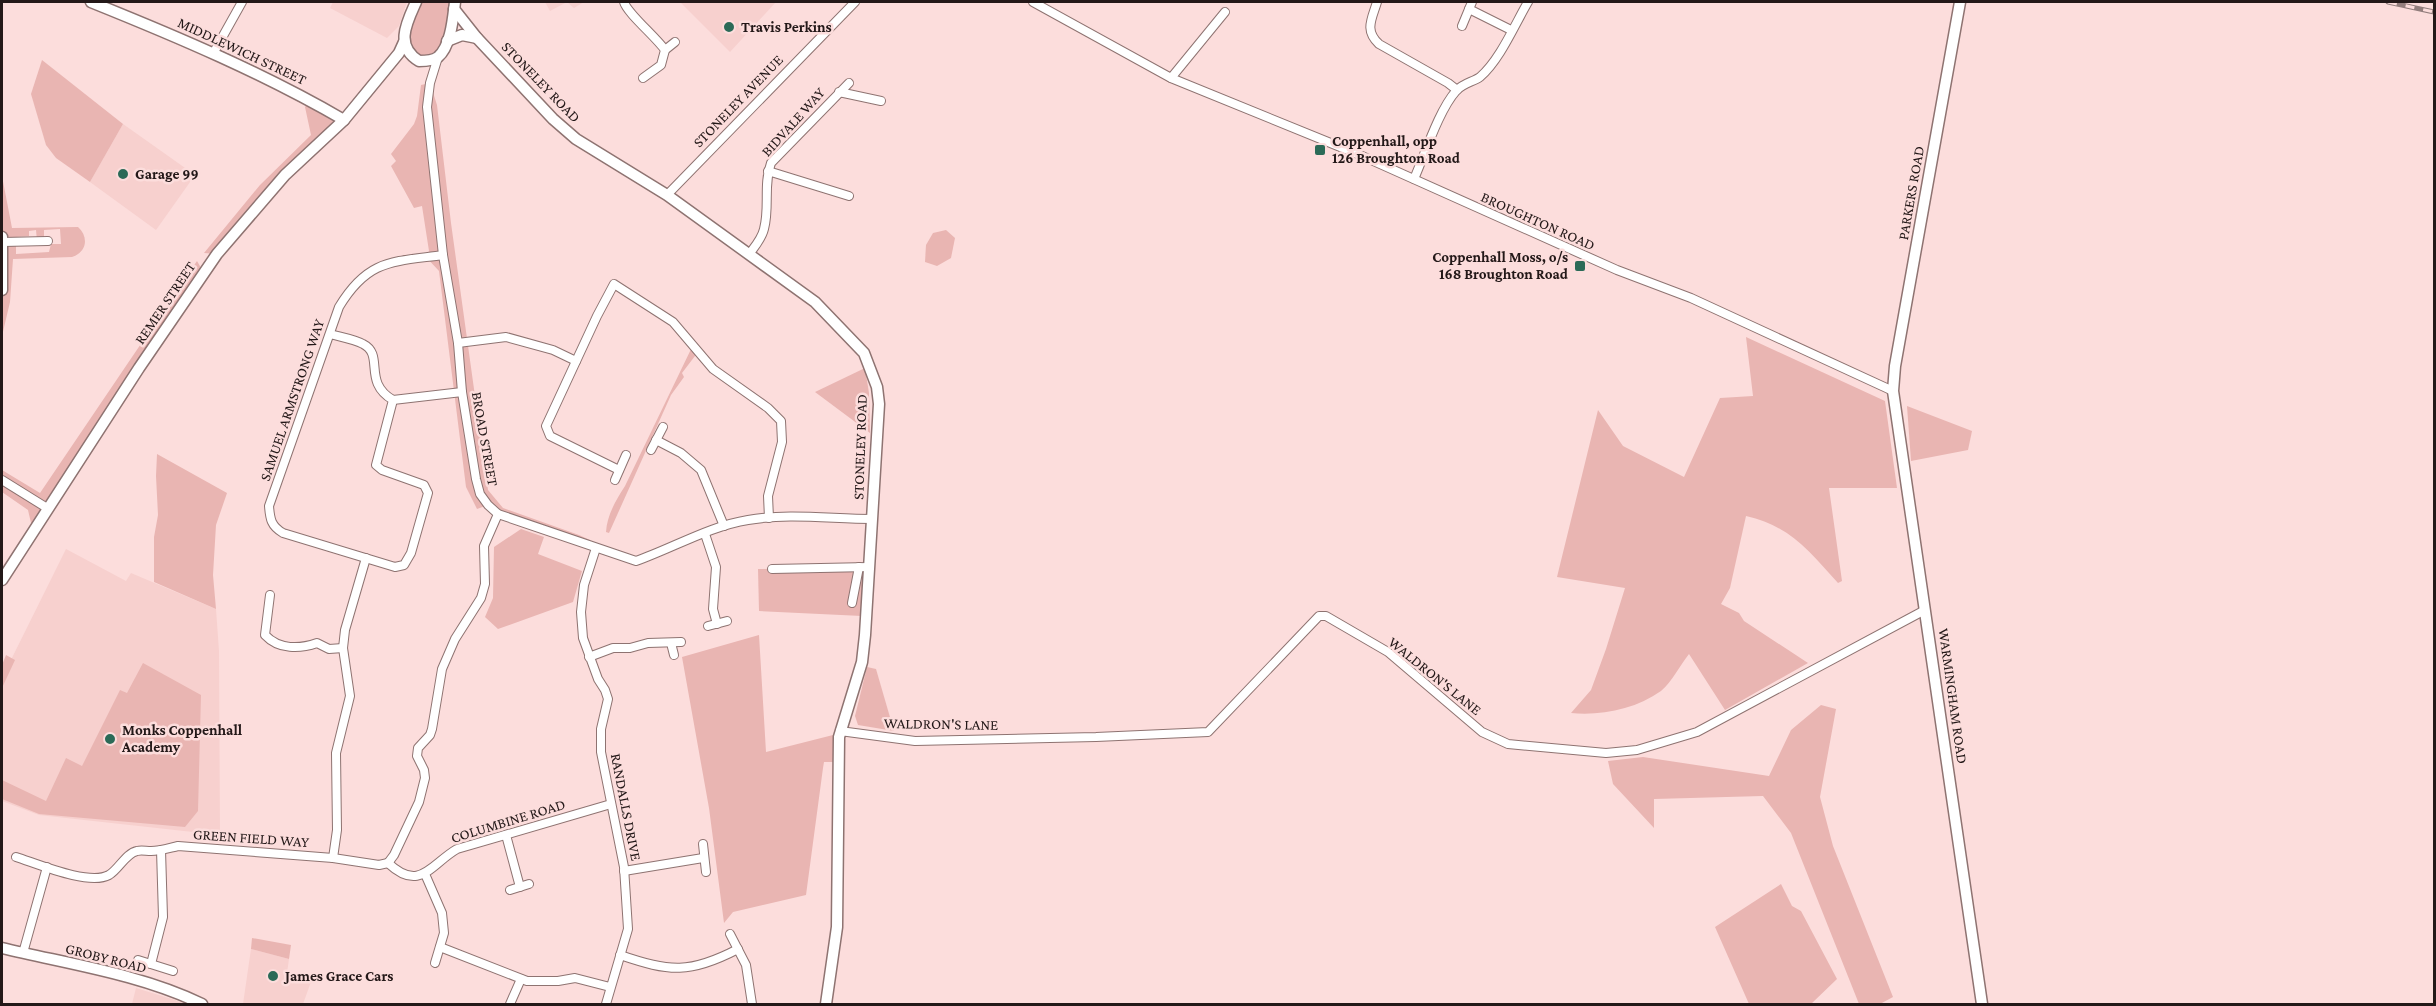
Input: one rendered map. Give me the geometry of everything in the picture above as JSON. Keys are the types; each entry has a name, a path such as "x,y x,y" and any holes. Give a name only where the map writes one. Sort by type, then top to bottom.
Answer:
{"street":[{"name":"MIDDLEWICH STREET","path":"91,2 214,52 310,100 344,120"},
{"path":"214,52 242,2"},
{"path":"416,2 406,26 404,42 409,53 417,60"},
{"path":"624,2 632,15 649,30 665,50"},
{"name":"STONELEY AVENUE","path":"667,195 855,2"},
{"name":"BROUGHTON ROAD","path":"1033,2 1171,78 1360,155 1617,270 1691,298 1893,391"},
{"path":"1377,2 1369,31 1372,38 1456,90"},
{"path":"1414,179 1442,113 1456,90 1479,78 1492,64 1528,2"},
{"name":"PARKERS ROAD","path":"1893,391 1960,2"},
{"path":"385,68 399,62 431,60 438,57 447,41 455,5"},
{"name":"STONELEY ROAD","path":"455,5 477,38 553,119 576,139 667,195 815,302 864,353 871,368 879,404 872,519 864,567 861,662 840,731 837,927 826,1005"},
{"path":"1462,26 1471,5 1512,30"},
{"path":"1171,78 1225,12"},
{"path":"447,41 462,35 477,38"},
{"name":"REMER STREET","path":"2,580 47,508 217,254 285,175 344,120 399,53 404,42"},
{"path":"643,78 661,64 665,50 675,42"},
{"name":"BROAD STREET","path":"438,57 429,83 427,107 443,255 458,343 462,392 480,494 498,514"},
{"name":"BROAD STREET","path":"417,60 425,69 429,83"},
{"name":"BIDVALE WAY","path":"750,253 761,237 766,222 768,171 771,163 849,83"},
{"name":"BIDVALE WAY","path":"839,92 881,101"},
{"name":"BIDVALE WAY","path":"768,171 849,196"},
{"path":"2,290 2,239 48,241"},
{"name":"SAMUEL ARMSTRONG WAY","path":"393,400 376,465 382,470 417,481 424,485 428,493 411,553 404,565 395,567 283,533 275,528 270,519 269,506 339,307 351,286 370,271 390,262 443,255"},
{"path":"619,470 547,432 546,426 614,284 673,322 713,369 768,408 781,421 782,442 768,496 769,518"},
{"path":"330,334 364,344 371,351 375,383 386,396 393,400 462,392"},
{"path":"458,343 506,338 553,350 576,361"},
{"name":"WARMINGHAM ROAD","path":"1893,391 1910,521 1982,1005"},
{"path":"651,450 663,427"},
{"path":"656,440 681,453 701,470 724,526"},
{"path":"615,480 626,455"},
{"path":"2,480 47,508"},
{"path":"435,963 444,933 441,913 425,874 415,876 404,873 388,863 419,802 425,778 417,756 418,748 430,735 432,729 442,669 455,639 482,598 484,546 498,514 636,561 724,526 748,520 769,518 872,519"},
{"path":"705,534 716,567 713,625 727,621"},
{"name":"RANDALLS DRIVE","path":"596,548 584,585 581,612 583,638 608,699 601,729 601,752 624,871 628,929 606,1005"},
{"path":"333,858 337,830 336,753 351,696 343,648 345,630 366,558"},
{"path":"772,569 864,567 852,603"},
{"path":"270,595 265,635 270,640 277,644 302,648 317,643 329,649 343,648"},
{"name":"WALDRON'S LANE","path":"840,731 915,741 1208,732 1319,616 1326,616 1388,652 1482,732 1508,744 1606,753 1637,750 1698,732 1925,610"},
{"path":"590,657 613,648 630,648 648,643 681,642"},
{"path":"671,643 674,655"},
{"name":"COLUMBINE ROAD","path":"425,874 433,869 444,856 457,849 611,804"},
{"path":"506,835 520,887"},
{"path":"702,844 706,872"},
{"name":"GREEN FIELD WAY","path":"16,857 75,875 104,878 114,872 130,854 137,850 161,850 178,846 333,858 379,866 388,863"},
{"path":"151,964 163,917 161,850"},
{"path":"624,871 703,858"},
{"path":"23,953 47,867"},
{"path":"510,890 529,884"},
{"path":"730,934 746,965 752,1005"},
{"path":"440,947 521,979 542,982 576,978 610,987"},
{"name":"GROBY ROAD","path":"2,948 138,980 202,1005"},
{"path":"620,955 654,966 673,969 694,967 714,961 738,949"},
{"path":"138,960 172,971"},
{"path":"510,1005 521,979"}],"shaded area":[{"path":"333,2 407,2 399,26 387,38 330,8"},
{"path":"416,2 455,2 447,41 431,60 409,53 406,26"},
{"path":"545,2 567,2 550,11"},
{"path":"567,2 584,2 574,8"},
{"name":"Travis Perkins","path":"680,2 776,2 730,52"},
{"path":"42,60 123,124 90,182 56,158 46,145 31,94"},
{"path":"430,83 437,105 488,490 503,508 579,535 590,540 587,545 498,514 488,505 477,509 466,487 439,271 426,257 429,251 422,206 414,208 391,166 396,161 391,154 414,124 417,116 421,85"},
{"path":"310,100 344,120 217,254 204,253 260,185 311,135 305,107"},
{"path":"123,124 195,175 156,230 90,182"},
{"path":"2,176 12,228 78,227 84,235 85,244 81,252 72,257 13,259 10,302 2,336","holes":["60,229 61,244 51,244 49,252 16,254 16,237 29,236 29,231 36,230 37,241 44,241 44,230"]},
{"path":"946,230 955,238 951,258 937,266 925,262 926,245 933,233"},
{"path":"197,261 204,273 36,526 31,523 28,510 2,492 2,470 40,493"},
{"path":"1746,337 1885,401 1897,488 1829,488 1842,581 1838,583 1798,541 1775,526 1746,516 1730,588 1721,604 1739,613 1744,621 1808,663 1725,710 1689,654 1661,691 1641,702 1606,712 1571,713 1591,690 1625,588 1557,577 1598,410 1623,446 1684,477 1720,398 1753,396"},
{"path":"693,345 698,352 682,373 684,377 671,395 609,533 606,532 612,508 625,486"},
{"path":"865,368 869,393 870,433 815,392"},
{"path":"1907,406 1972,431 1968,450 1911,461"},
{"path":"157,454 227,493 216,525 213,575 216,609 154,582 154,537 158,515"},
{"path":"521,529 544,537 538,554 582,571 573,602 498,629 485,617 493,598 494,547"},
{"name":"Monks Coppenhall Academy","path":"66,549 126,581 131,573 216,609 219,651 220,835 39,815 2,801 2,678"},
{"path":"869,567 862,616 759,611 758,569"},
{"path":"759,635 766,752 833,735 833,762 824,762 806,895 733,912 724,923 709,808 682,657"},
{"path":"6,655 15,660 2,688 2,665"},
{"path":"143,663 201,695 198,811 185,827 39,814 2,799 2,780 46,801 66,758 82,766 120,690 127,693"},
{"path":"867,667 876,669 894,731 858,725 855,716"},
{"path":"1821,705 1836,709 1820,797 1833,846 1893,997 1880,1004 1859,1004 1791,833 1763,796 1654,799 1654,828 1613,784 1608,761 1643,757 1769,776 1791,730"},
{"path":"1781,884 1792,906 1801,911 1837,979 1811,1004 1749,1004 1715,927"},
{"path":"252,938 291,945 289,959 251,949"},
{"name":"James Grace Cars","path":"251,949 289,959 287,973 312,979 303,1004 243,1004"},
{"path":"136,988 175,1000 185,1004 132,1004"}],"railway":[{"path":"2388,2 2434,12"}],"place":[{"name":"Travis Perkins","path":"729,27"},
{"name":"Coppenhall, opp 126 Broughton Road","path":"1320,150"},
{"name":"Garage 99","path":"123,174"},
{"name":"Coppenhall Moss, o/s 168 Broughton Road","path":"1580,266"},
{"name":"Monks Coppenhall Academy","path":"110,739"},
{"name":"James Grace Cars","path":"273,976"}]}
